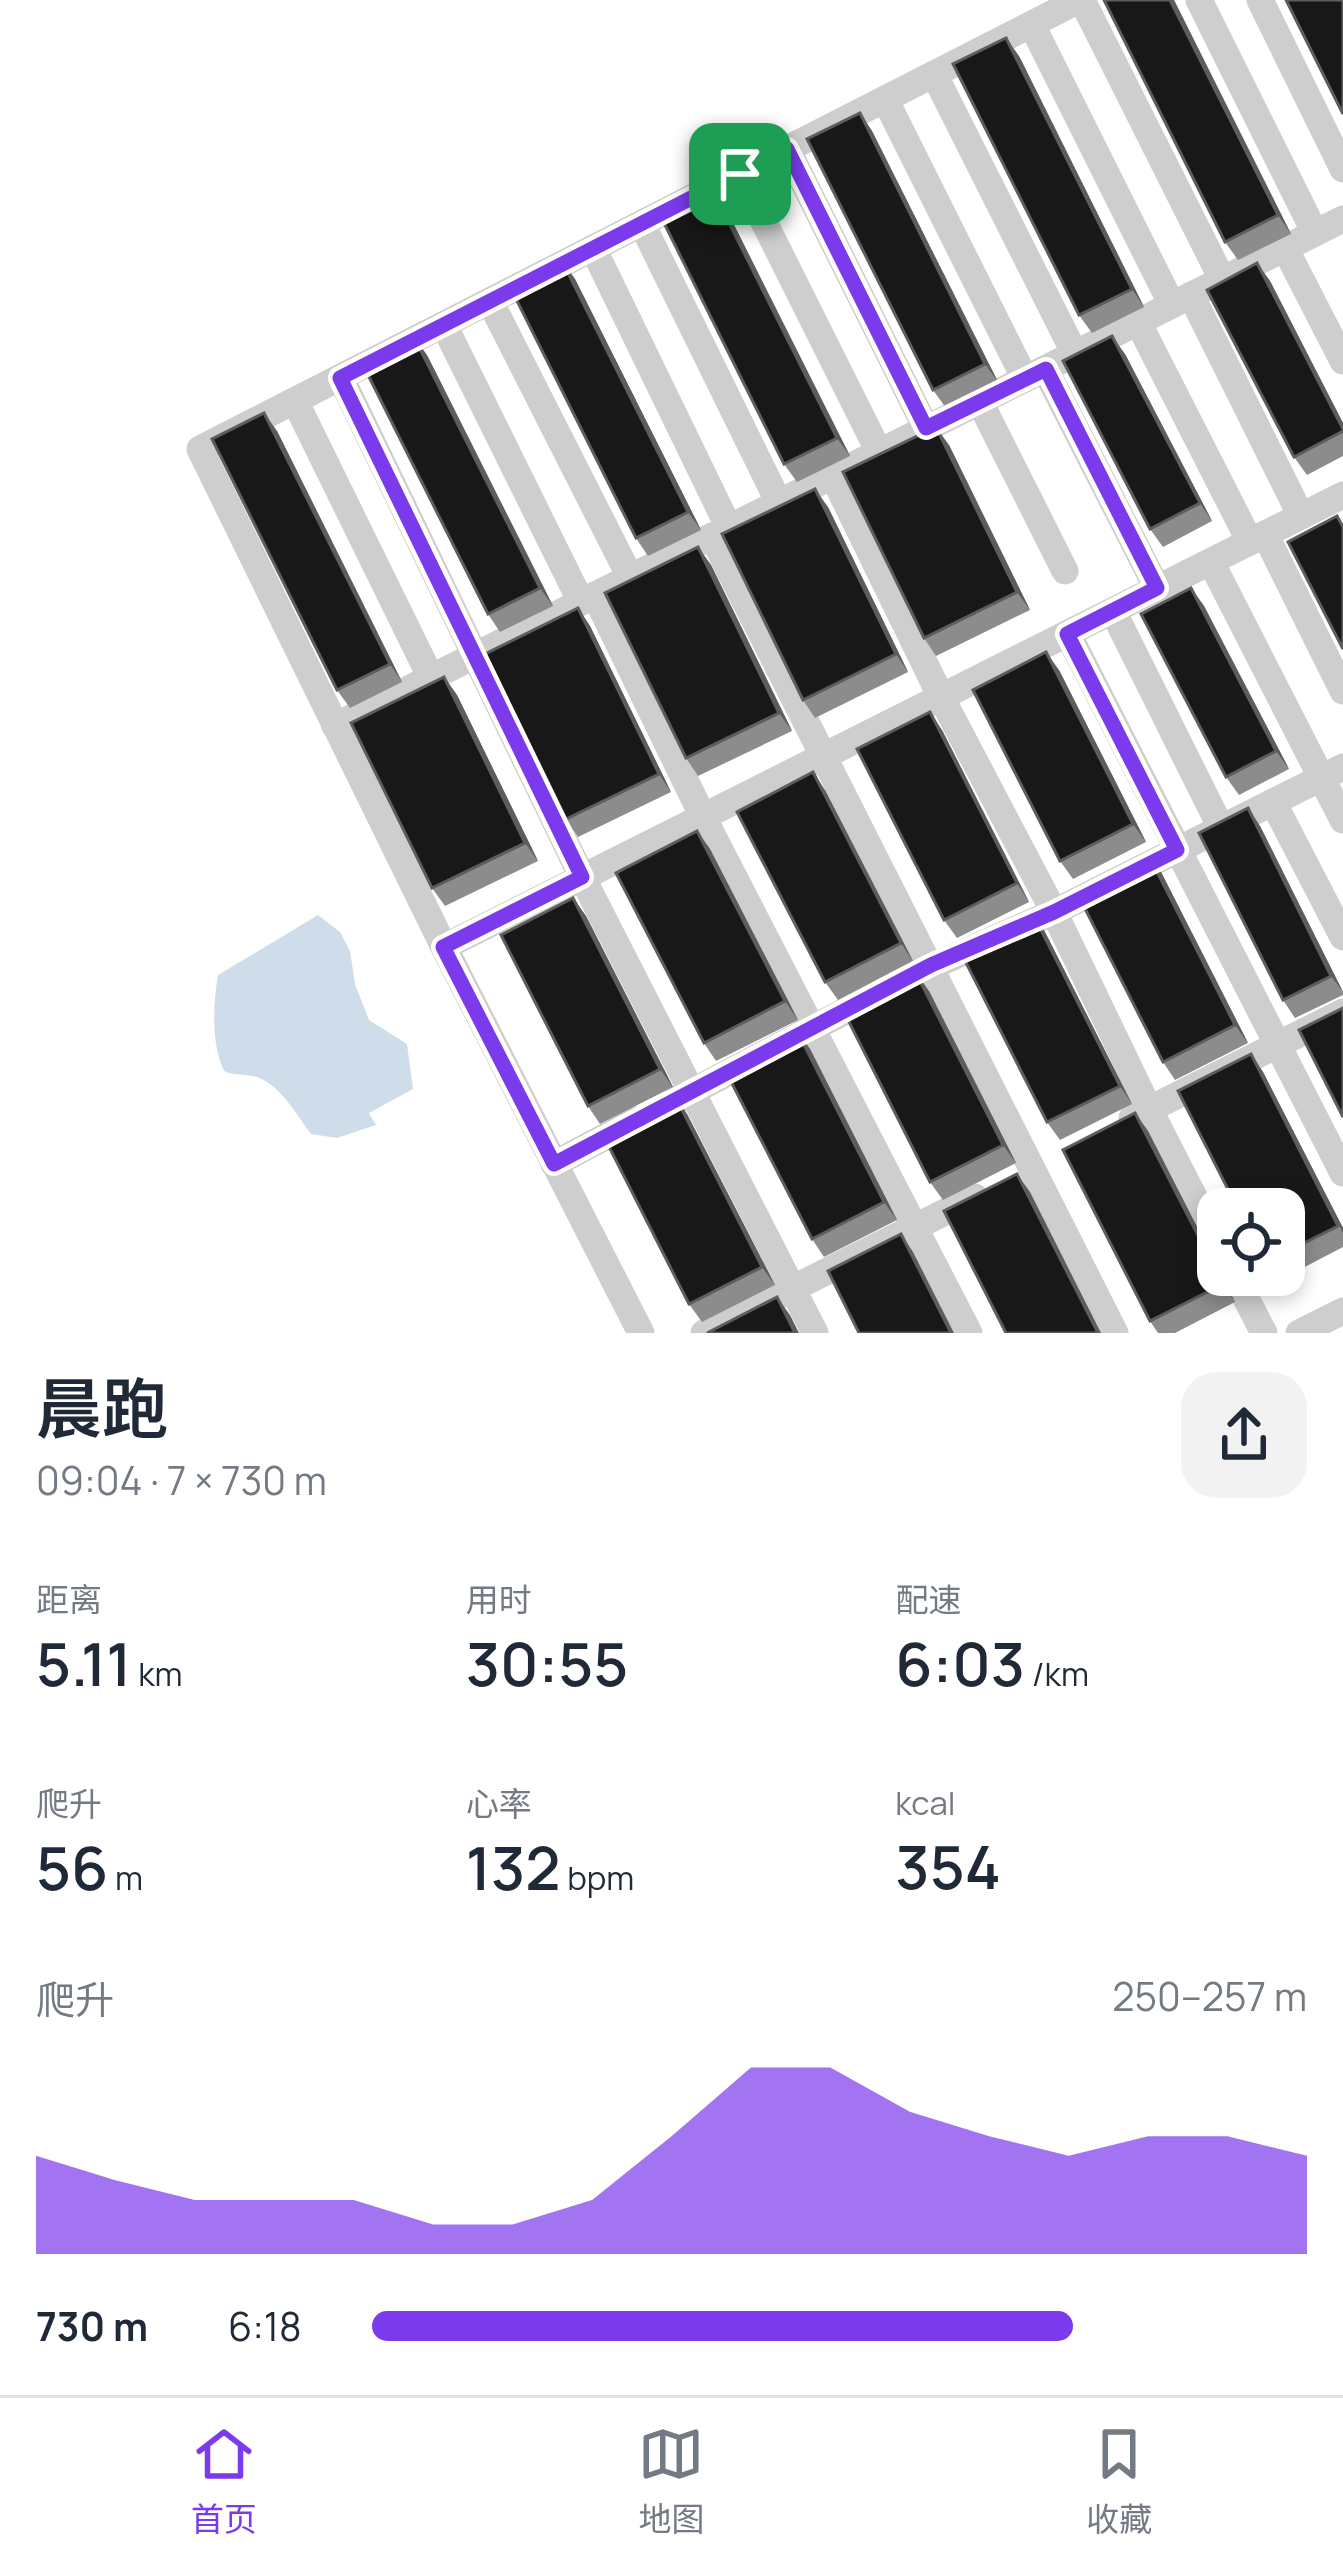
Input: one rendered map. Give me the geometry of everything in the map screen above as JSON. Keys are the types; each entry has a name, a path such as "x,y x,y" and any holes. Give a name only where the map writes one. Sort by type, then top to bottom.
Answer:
{"street":[{"path":"641,1333 443,947 200,449 1080,0 1222,280"},
{"path":"335,726 1181,300 1334,229 1198,0"},
{"path":"1260,0 1343,169"},
{"path":"1032,25 1301,516"},
{"path":"934,74 1075,354"},
{"path":"885,99 1157,588"},
{"path":"787,149 926,428"},
{"path":"740,174 879,452"},
{"path":"642,224 779,502"},
{"path":"593,248 824,756 931,965 1023,1173 1115,1333"},
{"path":"1286,248 1343,361"},
{"path":"490,301 630,578"},
{"path":"1138,322 1343,691"},
{"path":"444,325 969,1333"},
{"path":"340,378 582,877 815,1333"},
{"path":"296,401 431,678"},
{"path":"980,401 1065,571"},
{"path":"832,476 1197,1203"},
{"path":"443,947 1343,495"},
{"path":"1211,562 1332,772 1343,820"},
{"path":"1113,611 1221,828"},
{"path":"1067,634 1343,1173"},
{"path":"554,1164 931,965 1054,912 1332,772"},
{"path":"1273,802 1343,937"},
{"path":"1110,1129 1343,1012"},
{"path":"704,1333 1023,1173"},
{"path":"1245,1296 1264,1333"},
{"path":"1299,1333 1343,1311"}],"water":[{"path":"318,915 340,932 350,951 355,984 369,1020 407,1044 413,1089 369,1113 376,1125 337,1138 311,1134 286,1100 262,1079 224,1071 215,1036 218,975"}],"building":[{"path":"1104,0 1170,0 1278,215 1225,242"},
{"path":"1286,0 1343,0 1343,114"},
{"path":"1006,38 1132,289 1079,315 953,64"},
{"path":"860,113 985,364 933,390 807,139"},
{"path":"711,187 837,438 784,464 659,213"},
{"path":"562,261 688,512 636,538 510,287"},
{"path":"1257,263 1343,429 1294,457 1207,290"},
{"path":"1112,336 1200,503 1150,529 1063,361"},
{"path":"414,337 540,588 488,614 362,363"},
{"path":"264,413 390,664 337,690 212,439"},
{"path":"936,427 1017,592 924,638 843,472"},
{"path":"815,489 896,654 803,700 722,534"},
{"path":"1337,516 1343,527 1343,649 1288,542"},
{"path":"698,547 779,713 686,758 605,593"},
{"path":"1191,588 1276,751 1226,777 1141,614"},
{"path":"578,608 659,774 566,819 485,654"},
{"path":"1046,652 1133,824 1060,861 973,690"},
{"path":"444,677 525,843 432,888 351,723"},
{"path":"930,712 1017,883 944,920 857,749"},
{"path":"813,772 901,943 825,982 737,812"},
{"path":"1248,808 1331,976 1283,1000 1199,833"},
{"path":"697,831 785,1001 704,1043 616,873"},
{"path":"1148,854 1235,1025 1163,1062 1076,891"},
{"path":"573,898 660,1069 588,1106 501,935"},
{"path":"1033,914 1120,1086 1047,1122 960,951"},
{"path":"916,973 1003,1145 930,1182 843,1010"},
{"path":"1343,1008 1343,1117 1299,1030"},
{"path":"797,1031 884,1202 812,1239 724,1068"},
{"path":"1251,1054 1338,1226 1305,1242 1305,1188 1227,1188 1178,1091"},
{"path":"675,1096 762,1267 689,1304 602,1133"},
{"path":"1135,1113 1197,1233 1199,1296 1150,1321 1063,1150"},
{"path":"1017,1174 1098,1333 1006,1333 944,1211"},
{"path":"901,1234 951,1333 859,1333 828,1271"},
{"path":"777,1297 795,1333 707,1333"}],"route":[{"path":"787,149 926,428 1046,369 1157,588 1067,634 1177,850 1054,912 931,965 554,1164 443,947 582,877 340,378 740,174 787,149"}]}
